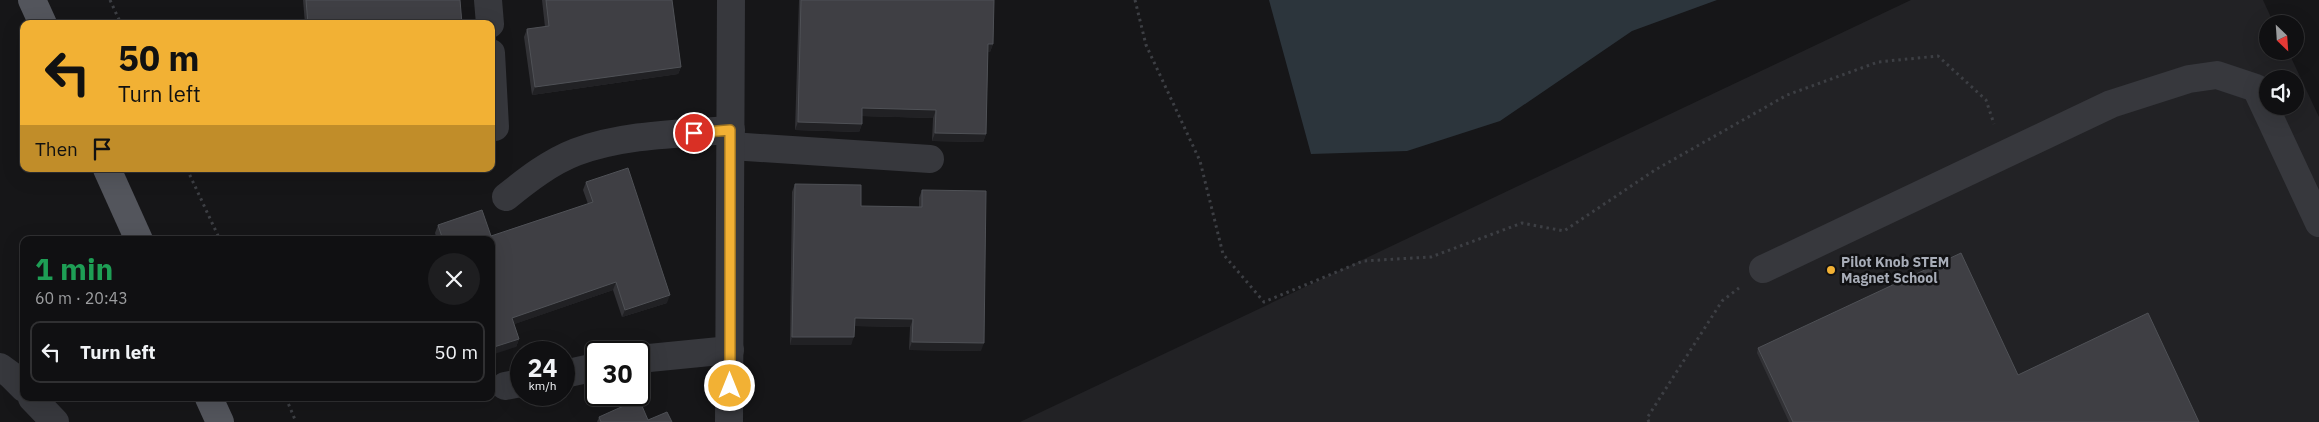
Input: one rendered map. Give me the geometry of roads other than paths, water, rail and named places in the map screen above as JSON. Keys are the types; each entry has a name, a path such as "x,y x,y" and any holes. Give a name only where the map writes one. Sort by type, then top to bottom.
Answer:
{"main road":[{"path":"32,0 40,20"},
{"path":"108,172 137,236"},
{"path":"210,401 220,422"}],"street":[{"path":"488,0 490,20"},
{"path":"729,422 731,0"},
{"path":"1763,269 2004,153 2111,104 2190,80 2217,75 2256,88 2319,223"},
{"path":"495,113 496,128"},
{"path":"506,197 538,172 575,152 623,140 730,138 930,159"},
{"path":"650,358 730,350"},
{"path":"0,367 20,384"},
{"path":"35,401 55,422"}],"place":[{"name":"Pilot Knob STEM Magnet School","path":"1831,270"}]}
